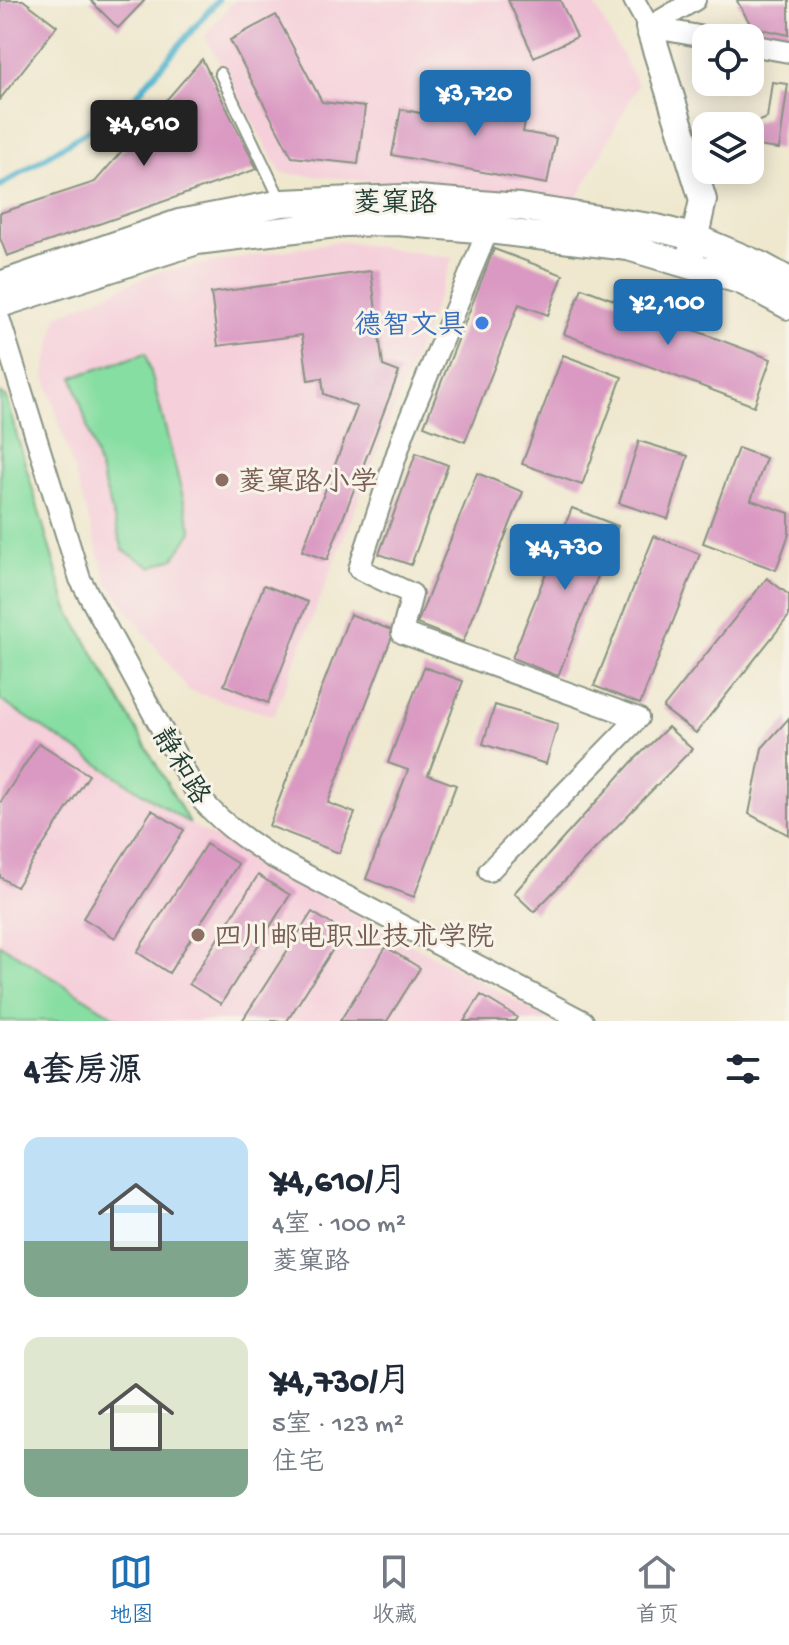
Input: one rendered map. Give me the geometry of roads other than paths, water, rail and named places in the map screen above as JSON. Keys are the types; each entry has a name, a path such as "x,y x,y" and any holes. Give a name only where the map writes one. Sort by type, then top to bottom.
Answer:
{"street":[{"path":"634,0 649,27 703,200 688,265"},
{"path":"649,27 695,0"},
{"path":"649,27 692,35"},
{"path":"764,48 789,52"},
{"name":"菱窠路","path":"0,285 179,223 282,203 404,198 520,207 657,228 696,238 789,281"},
{"name":"菱窠路","path":"0,304 197,241 344,223 397,222 628,247 742,281 789,306"},
{"path":"488,230 404,432 359,569 412,594 402,633 638,718 489,871"},
{"name":"静和路","path":"0,321 80,579 197,794 211,813 272,857 583,1021"}],"lane":[{"path":"220,73 282,203"}],"waterway":[{"path":"0,186 128,105 218,0"}],"place":[{"name":"德智文具","path":"482,323"},
{"name":"菱窠路小学","path":"222,480"},
{"name":"四川邮电职业技术学院","path":"198,935"}]}
